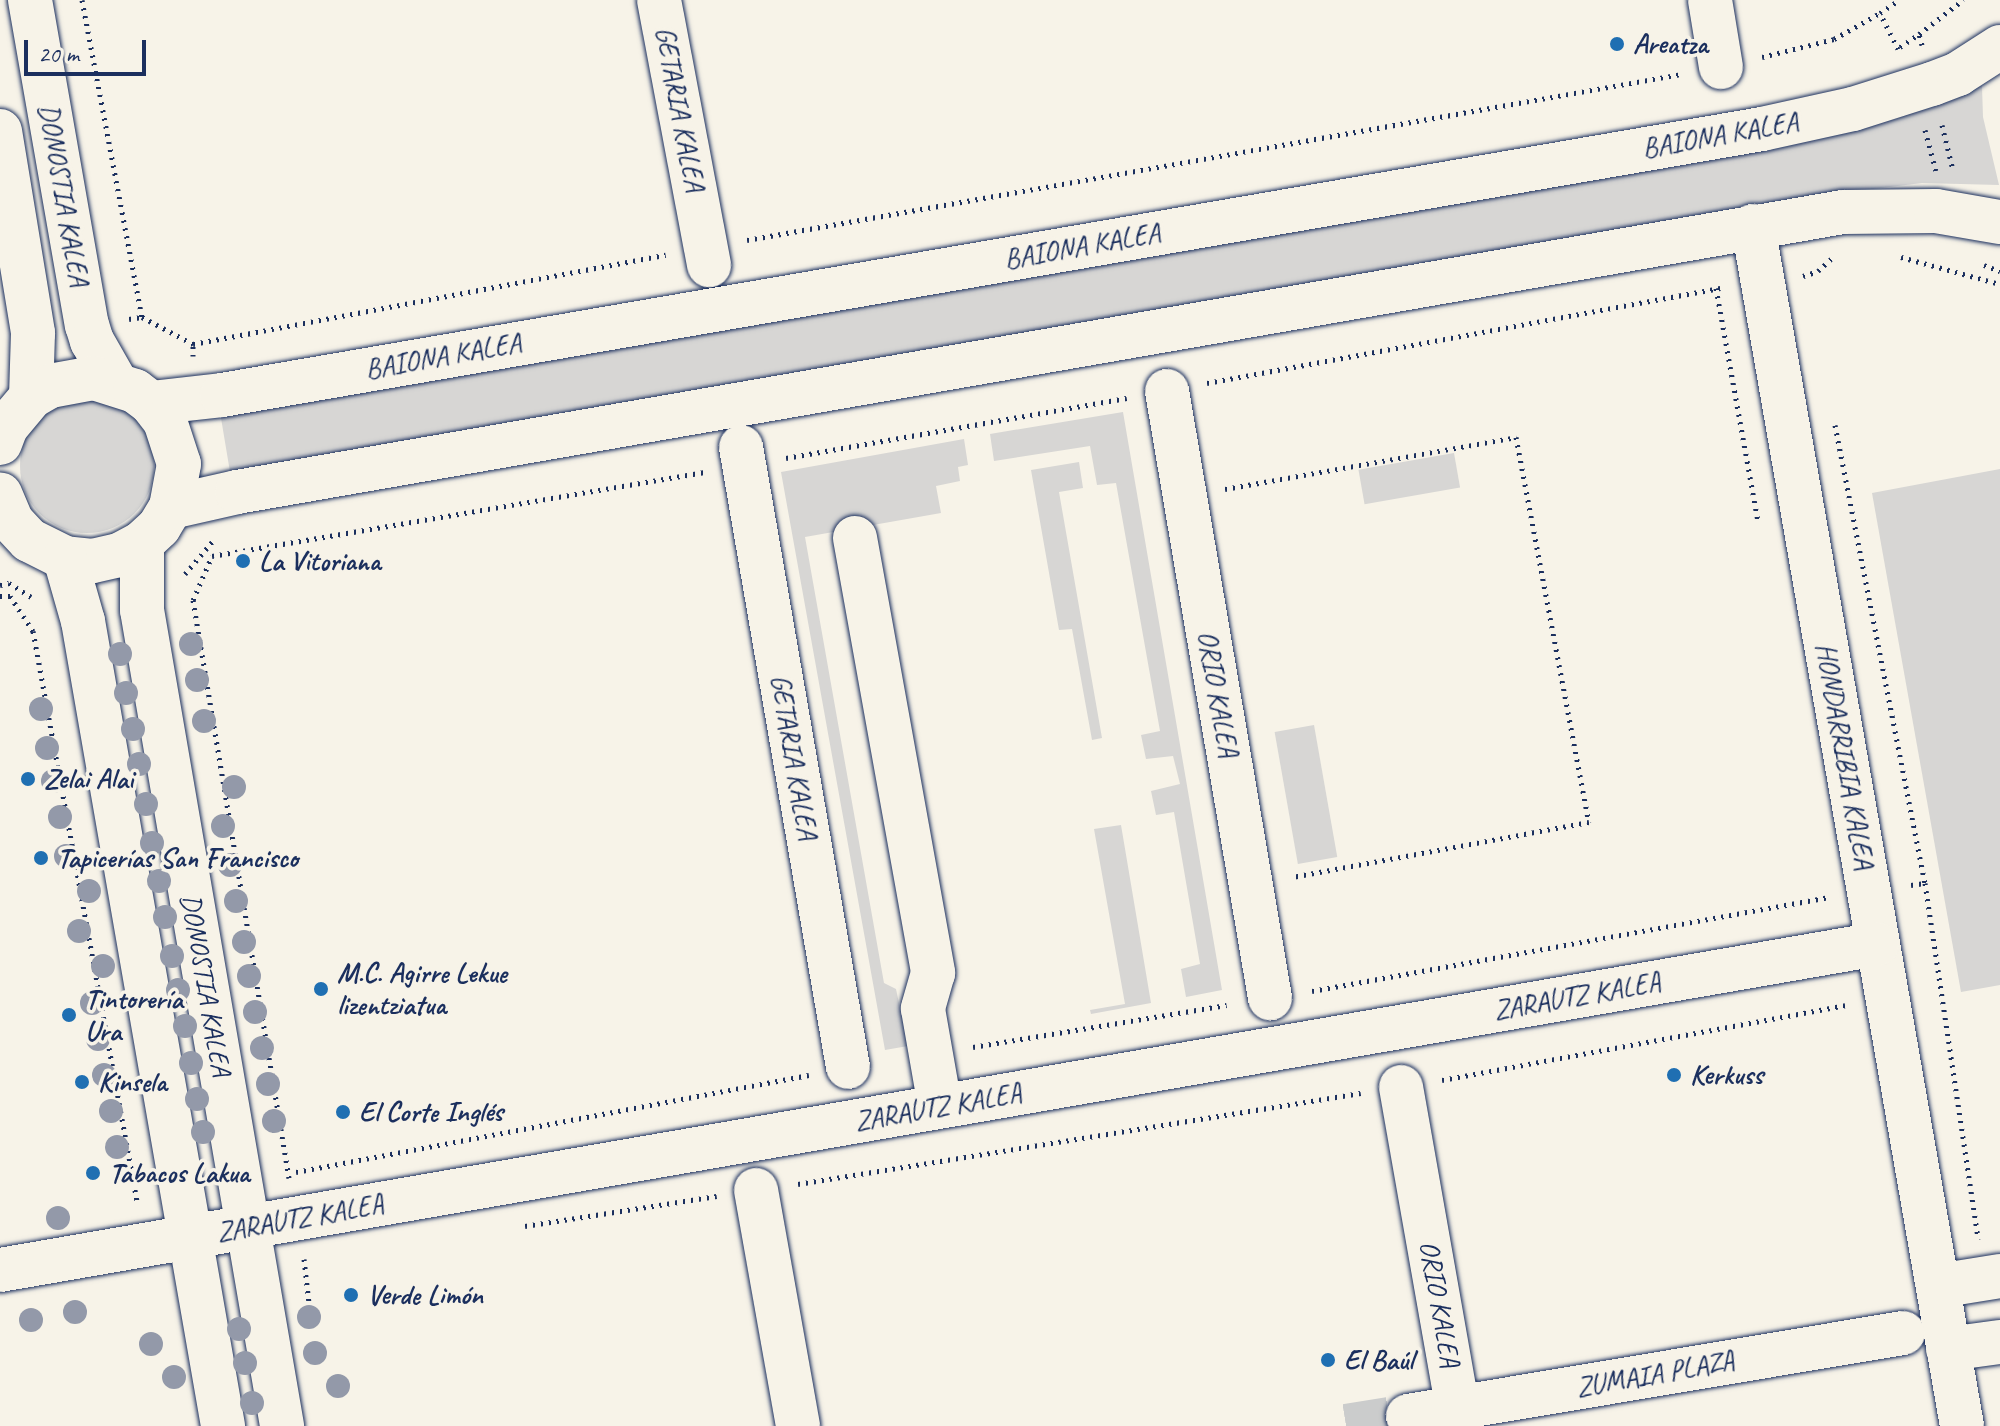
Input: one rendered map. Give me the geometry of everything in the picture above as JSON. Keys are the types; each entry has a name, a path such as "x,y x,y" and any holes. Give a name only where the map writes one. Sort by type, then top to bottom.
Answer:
{"street":[{"name":"DONOSTIA KALEA","path":"30,0 87,325 92,341 133,393 165,421 179,464 171,507"},
{"name":"GETARIA KALEA","path":"659,0 707,256"},
{"path":"1710,0 1721,67"},
{"name":"BAIONA KALEA","path":"9,424 50,386 72,379 94,378 133,393 222,395 1746,132 1853,109 1932,84 1958,74 2000,47"},
{"name":"DONOSTIA KALEA","path":"0,131 33,333 9,424"},
{"path":"32,546 92,561 119,555 142,543 159,527 171,507 237,492 1753,226 1843,212 1893,210 1957,213 2000,222"},
{"name":"HONDARRIBIA KALEA","path":"1753,226 1962,1426"},
{"name":"ORIO KALEA","path":"1167,391 1270,998"},
{"name":"GETARIA KALEA","path":"743,456 848,1067"},
{"path":"0,494 12,522 80,611 223,1426"},
{"path":"855,538 933,973 923,1009 940,1106"},
{"name":"DONOSTIA KALEA","path":"142,543 142,602 282,1426"},
{"name":"ZARAUTZ KALEA","path":"0,1270 189,1237 252,1247 301,1240 940,1106 1877,944"},
{"name":"ORIO KALEA","path":"1401,1087 1460,1416"},
{"path":"756,1190 798,1426"},
{"path":"1938,1286 1993,1277"},
{"name":"ZUMAIA PLAZA","path":"1408,1416 1460,1416 1903,1333"},
{"path":"1948,1349 2000,1342"}],"path":[{"path":"82,0 142,317"},
{"path":"1963,0 1919,34 1954,177 1957,213 1955,256 2000,271"},
{"path":"707,256 1721,67 1834,39 1880,13"},
{"path":"1898,256 2000,284"},
{"path":"312,1334 301,1240 193,600 212,556 743,456 1167,391 1716,287 1734,294 1818,271 1832,258 1845,258"},
{"path":"1805,275 1808,291"},
{"path":"1833,416 1925,883"},
{"path":"1185,496 1516,437 1589,822 1251,885"},
{"path":"142,602 166,597 214,541 223,539"},
{"path":"0,585 9,583 55,612 80,611"},
{"path":"0,596 10,596 33,631 145,1244"},
{"path":"931,1054 1378,981"},
{"path":"522,1226 1401,1087 1887,997 1942,992 1993,1277"},
{"path":"240,1182 848,1067"},
{"path":"122,1204 181,1193"},
{"path":"252,1247 301,1240 320,1257"}],"shaded area":[{"path":"1974,85 1982,86 1983,117 1999,185 1922,183 1808,197 230,472 220,412 1861,127 1897,119"},
{"path":"87,399 113,404 135,418 149,440 154,466 149,492 135,514 113,528 87,533 61,528 39,514 25,492 20,466 25,440 39,418 61,404"},
{"path":"1123,412 1222,990 1186,997 1181,969 1200,964 1174,812 1156,815 1151,791 1180,784 1173,756 1146,759 1141,735 1160,731 1116,483 1097,485 1090,446 994,461 990,434"},
{"path":"964,439 968,465 958,467 960,481 936,486 941,513 805,537 884,983 896,989 908,1046 885,1050 781,472"},
{"path":"1454,453 1460,487 1365,504 1358,470"},
{"path":"1079,462 1083,488 1059,492 1102,738 1092,740 1072,629 1059,630 1031,470"},
{"path":"2000,469 2000,985 1961,992 1872,493"},
{"path":"1314,725 1337,857 1298,864 1275,732"},
{"path":"1121,825 1151,1003 1091,1014 1090,1010 1125,1004 1094,829"}],"tunnel":[{"path":"1346,1426 1408,1416"}],"place":[{"name":"Areatza","path":"1617,44"},
{"name":"La Vitoriana","path":"243,561"},
{"name":"Zelai Alai","path":"28,779"},
{"name":"Tapicerías San Francisco","path":"41,858"},
{"name":"M.C. Agirre Lekue lizentziatua","path":"321,989"},
{"name":"Tintorería Ura","path":"69,1015"},
{"name":"Kerkuss","path":"1674,1075"},
{"name":"Kinsela","path":"82,1082"},
{"name":"El Corte Inglés","path":"343,1112"},
{"name":"Tabacos Lakua","path":"93,1173"},
{"name":"Verde Limón","path":"351,1295"},
{"name":"El Baúl","path":"1328,1360"}]}
